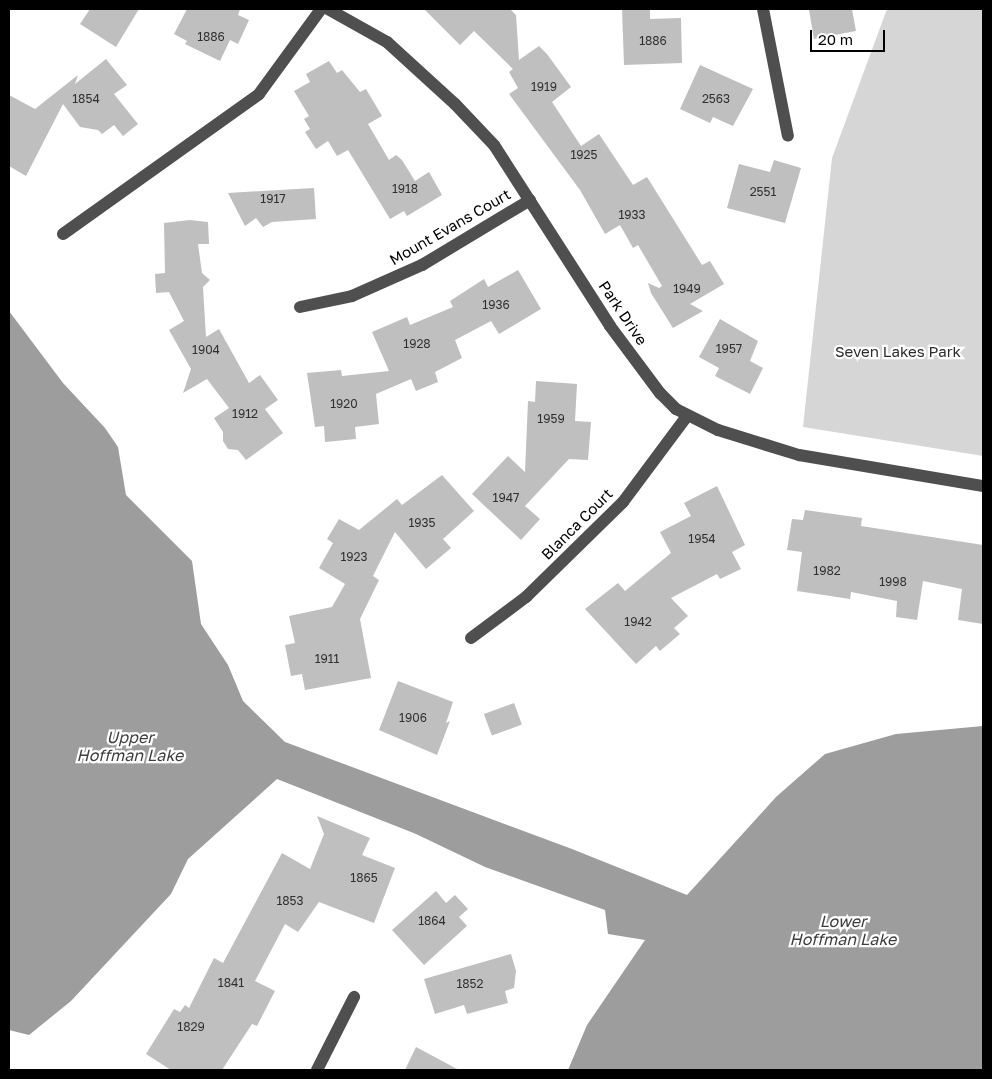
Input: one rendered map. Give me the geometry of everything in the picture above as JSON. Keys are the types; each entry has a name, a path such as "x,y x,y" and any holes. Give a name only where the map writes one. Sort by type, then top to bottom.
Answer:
{"street":[{"path":"63,234 259,94 322,9"},
{"name":"Park Drive","path":"328,9 388,42 455,104 494,145 610,326 660,393 687,416 718,430 800,454 983,486"},
{"path":"763,9 788,136"},
{"name":"Mount Evans Court","path":"300,307 352,296 422,265 530,200"},
{"name":"Blanca Court","path":"472,638 526,597 623,502 687,416"},
{"path":"317,1070 354,997"}],"green space":[{"name":"Seven Lakes Park","path":"887,9 983,9 983,456 803,427 832,158"}],"water":[{"path":"9,311 63,383 105,428 118,447 126,495 192,561 201,624 228,665 243,701 285,742 572,849 687,895 776,797 825,754 896,734 983,726 983,1070 568,1070 587,1025 645,940 608,934 605,910 485,867 416,834 277,779 188,859 171,894 71,1001 29,1035 9,1030"}],"building":[{"path":"90,9 139,9 116,47 80,24"},
{"path":"187,9 240,9 238,15 249,20 238,44 230,40 220,61 185,44 187,41 174,34"},
{"path":"424,9 510,9 516,15 519,60 539,46 571,87 552,102 581,146 599,134 633,185 647,177 702,265 710,261 724,284 690,304 703,311 673,328 651,293 648,283 659,288 662,286 638,245 633,248 620,225 605,234 580,190 509,94 518,88 509,72 513,69 474,31 460,45"},
{"path":"622,9 650,9 650,19 681,18 682,63 624,65"},
{"path":"852,9 856,31 814,39 809,10"},
{"path":"106,59 127,85 114,94 138,124 123,136 114,125 102,134 98,130 80,127 63,104 26,176 9,166 9,95 35,109 78,75 75,84"},
{"path":"329,61 337,73 342,70 360,92 366,89 382,116 368,124 389,160 396,155 402,160 415,181 429,172 442,195 407,216 404,211 390,219 348,150 337,156 328,141 316,149 305,132 310,129 304,119 309,116 294,91 310,82 306,74"},
{"path":"700,65 753,89 733,126 713,117 710,123 680,109"},
{"path":"774,160 801,168 785,223 727,208 739,164 770,172"},
{"path":"314,188 316,219 272,222 263,227 256,218 245,226 228,193"},
{"path":"190,220 208,222 209,244 198,244 202,273 210,280 203,287 206,337 219,329 249,383 260,375 278,400 265,409 283,433 246,460 238,450 228,449 223,441 223,432 214,418 229,408 207,379 183,393 191,369 169,330 184,321 169,292 156,293 155,274 165,273 164,223"},
{"path":"518,270 541,309 499,334 491,321 455,340 462,358 435,372 438,382 416,391 411,379 376,394 379,424 355,427 356,439 325,442 324,426 315,427 307,373 341,370 342,376 389,371 372,332 407,317 410,325 453,307 450,301 484,279 488,287"},
{"path":"720,319 758,341 750,361 763,368 750,394 715,376 719,368 699,357"},
{"path":"536,381 577,384 575,421 591,422 588,460 569,459 525,506 540,519 521,540 472,494 508,456 525,472 528,401 535,402"},
{"path":"442,475 474,511 443,539 451,548 426,569 395,532 373,576 379,580 360,619 371,678 305,690 302,674 291,676 285,645 295,643 289,616 332,607 345,584 319,568 333,543 327,539 339,519 359,530 397,499 402,505"},
{"path":"717,486 745,545 732,552 741,569 720,579 717,574 671,598 688,616 674,628 680,634 660,651 656,646 636,664 585,609 618,583 625,591 671,553 660,532 691,516 684,503"},
{"path":"805,510 862,518 861,526 983,545 983,624 958,620 962,589 923,581 917,620 896,617 897,601 851,592 850,599 797,591 802,552 787,550 792,519 803,520"},
{"path":"398,681 453,702 446,723 450,721 437,755 379,730"},
{"path":"514,703 522,725 492,736 484,714"},
{"path":"317,816 370,838 362,855 395,868 374,923 319,902 298,932 285,924 255,981 275,991 257,1026 252,1024 222,1070 171,1070 146,1054 174,1009 180,1012 185,1005 189,1008 214,958 223,963 282,853 310,869 324,834"},
{"path":"436,891 446,903 455,895 468,909 459,917 467,926 424,965 392,930"},
{"path":"511,954 516,971 514,988 505,991 508,1003 467,1014 464,1005 435,1014 424,979"},
{"path":"416,1047 459,1070 405,1070"}],"water label":[{"name":"Upper Hoffman Lake","path":"130,746"},
{"name":"Lower Hoffman Lake","path":"843,930"}]}
